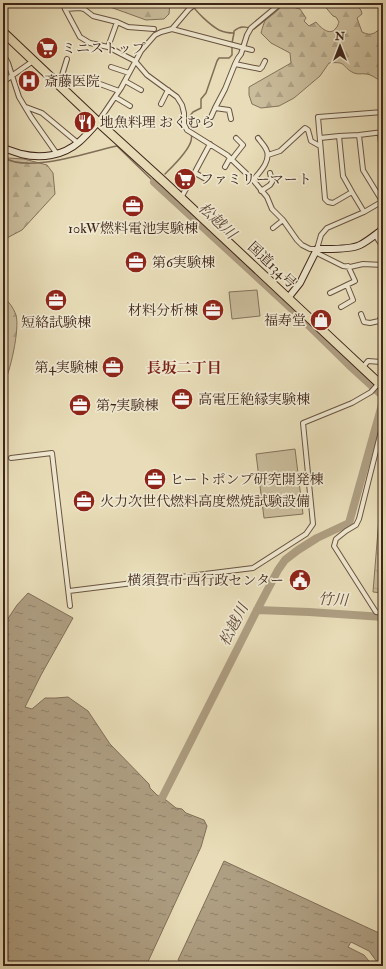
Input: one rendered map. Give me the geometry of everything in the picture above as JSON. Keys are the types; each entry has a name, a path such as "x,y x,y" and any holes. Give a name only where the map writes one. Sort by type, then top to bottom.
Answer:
{"highway":[{"name":"国道134号","path":"3,32 381,385"}],"street":[{"path":"63,3 80,37 90,43 108,47 135,61 146,75 177,97 182,105 184,112 184,124 187,130 221,151 253,180 267,197 272,209 283,220 302,245 343,266 383,264"},
{"path":"5,149 21,154 49,156 57,154 78,144 98,122 115,97 141,51 155,35 172,28 189,9 197,3"},
{"path":"212,117 235,64 241,54 251,28 281,3"},
{"path":"65,9 80,8 84,9 93,16 117,22 128,27 154,29"},
{"path":"108,47 117,22"},
{"path":"172,28 252,50"},
{"path":"3,54 8,63 19,97 57,154"},
{"path":"59,85 67,59"},
{"path":"3,82 33,61"},
{"path":"235,64 260,69 265,61"},
{"path":"111,67 129,73"},
{"path":"125,81 141,90"},
{"path":"100,84 119,91"},
{"path":"161,104 168,90"},
{"path":"115,97 130,106"},
{"path":"25,107 42,113 78,144"},
{"path":"215,108 229,110 231,119"},
{"path":"352,192 333,203 328,202 325,199 318,117 383,112"},
{"path":"268,155 280,151 305,128 308,130 311,141 320,146"},
{"path":"320,138 382,133 383,163"},
{"path":"288,298 300,283 316,251 321,235 327,228 364,212 383,201 363,170 360,135"},
{"path":"339,136 343,176 364,212"},
{"path":"225,167 243,146 236,138"},
{"path":"253,180 266,164 268,155 266,149 258,138"},
{"path":"181,198 210,144"},
{"path":"195,173 206,179"},
{"path":"261,191 270,186 272,182 270,173"},
{"path":"273,228 283,220"},
{"path":"316,251 359,246 383,229"},
{"path":"375,235 383,247"},
{"path":"330,293 355,281 348,266"},
{"path":"341,307 353,300 346,285"},
{"path":"361,314 364,322 370,323 379,321 383,314"},
{"path":"363,367 368,361 381,362 383,360"},
{"path":"69,592 253,568 306,534 313,524 303,423 352,403 381,385"},
{"path":"383,423 359,519 356,526 336,538 334,546 376,612 383,613"},
{"path":"11,458 52,453 70,606"}],"green space":[{"path":"99,3 170,3 169,14 164,19 146,20"},
{"path":"322,3 344,3 346,5 354,5 358,7 362,14 357,18 362,32 373,34 383,26 383,82 368,74 354,73 342,64 329,63 320,76 294,98 279,106 261,108 252,104 249,95 249,87 291,63 290,53 271,43 261,33 268,15 274,9 279,7 292,7 300,9 306,18 304,21 309,26 316,22 325,30 331,32 334,31 339,22"},
{"path":"3,159 24,159 47,165 53,173 55,194 22,230 3,240"},
{"path":"257,290 260,316 232,319 229,292"},
{"path":"3,297 14,310 16,315 17,330 9,371 3,386"},
{"path":"295,449 303,514 264,518 256,454"},
{"path":"379,518 383,518 383,593 373,592"}],"water":[{"path":"28,593 73,618 25,707 32,709 45,698 68,697 88,711 110,744 149,784 150,788 157,795 176,808 182,809 186,813 204,820 207,826 201,847 146,966 3,966 3,626 17,605"},
{"path":"224,861 379,933 381,928 383,930 383,966 380,966 369,951 351,942 348,947 364,955 373,966 180,966 181,962 178,960"}],"waterway":[{"path":"165,174 187,150 192,135 188,118 193,112 201,108 201,99 206,93 217,61 219,58 229,58 232,55 234,33 228,33 215,28 199,14 191,3"},
{"path":"234,33 234,31 241,27 254,29 285,3"},
{"name":"松越川","path":"3,157 14,162 43,163 75,157 117,146 154,182 156,180"},
{"name":"松越川","path":"154,182 293,310 383,396"},
{"name":"松越川","path":"162,798 278,570 285,560 298,550 317,538 349,523 383,401"},
{"name":"竹川","path":"257,610 383,617"}],"place":[{"name":"ミニストップ","path":"47,48"},
{"name":"斎藤医院","path":"29,81"},
{"name":"地魚料理 おくむら","path":"85,122"},
{"name":"ファミリーマート","path":"185,179"},
{"name":"10kW燃料電池実験棟","path":"133,206"},
{"name":"第6実験棟","path":"136,262"},
{"name":"短絡試験棟","path":"56,300"},
{"name":"材料分析棟","path":"213,310"},
{"name":"福寿堂","path":"321,320"},
{"name":"第4実験棟","path":"113,367"},
{"name":"高電圧絶縁実験棟","path":"182,399"},
{"name":"第7実験棟","path":"80,405"},
{"name":"ヒートポンプ研究開発棟","path":"155,479"},
{"name":"火力次世代燃料高度燃焼試験設備","path":"84,501"},
{"name":"横須賀市 西行政センター","path":"300,580"}],"district":[{"name":"長坂二丁目","path":"184,368"}]}
